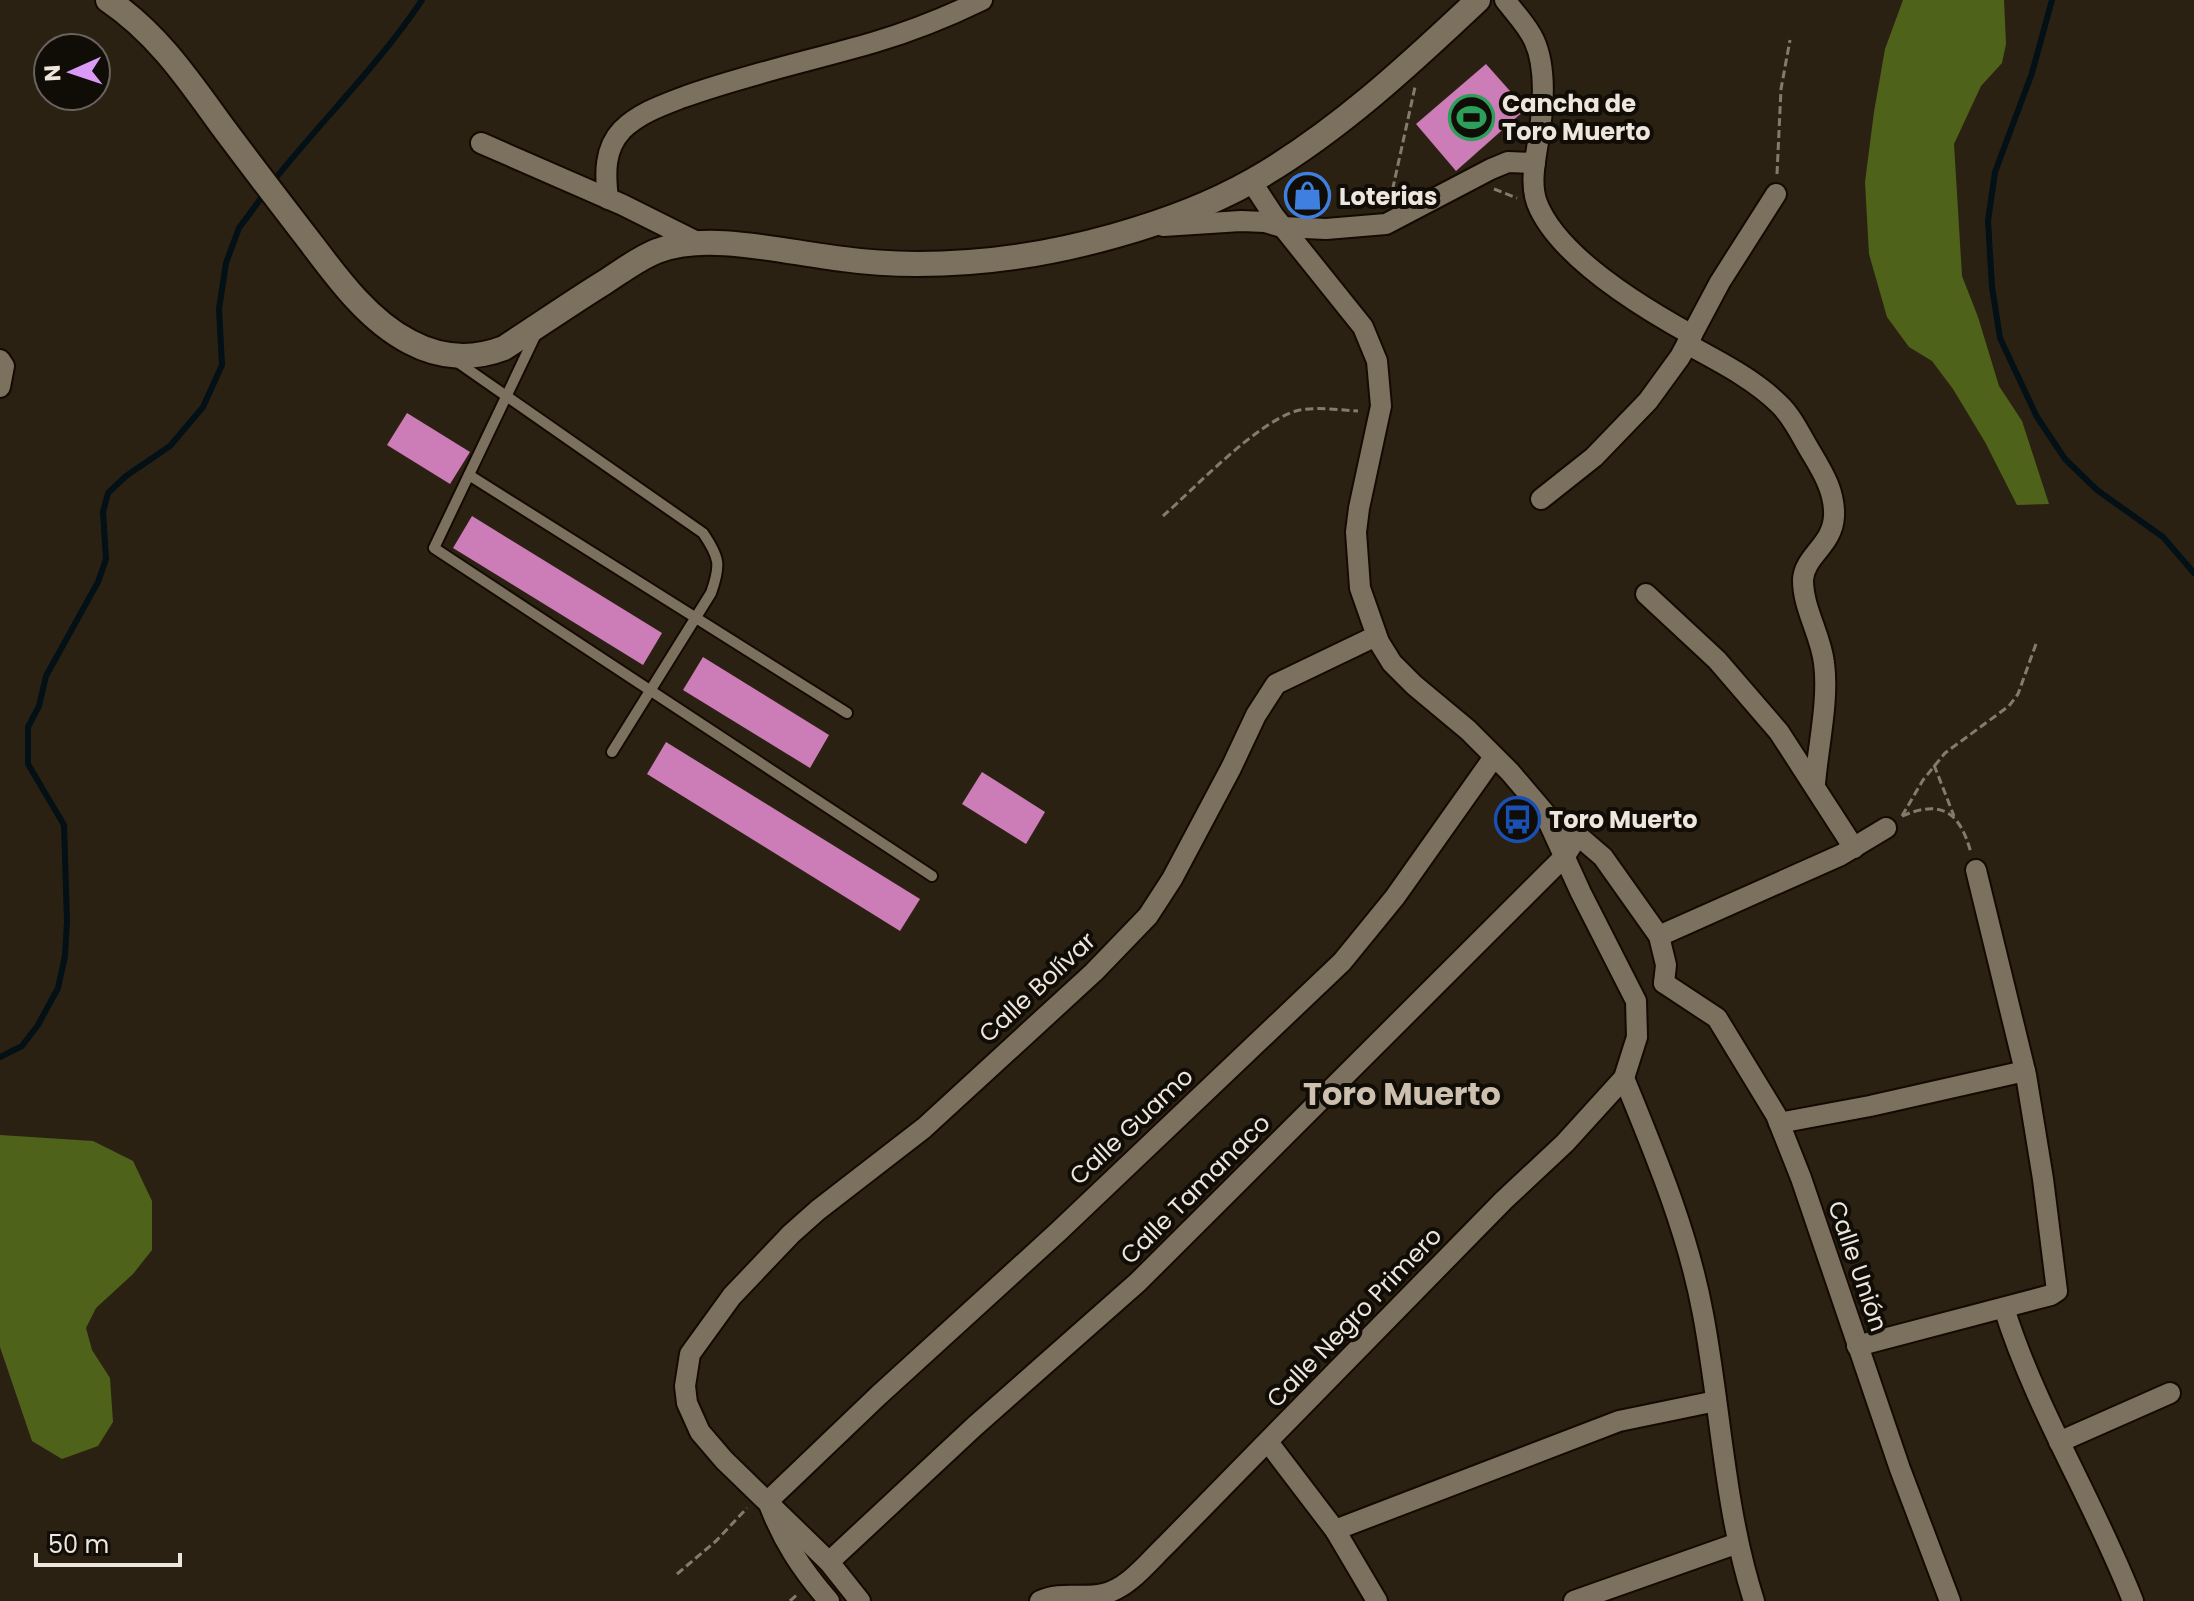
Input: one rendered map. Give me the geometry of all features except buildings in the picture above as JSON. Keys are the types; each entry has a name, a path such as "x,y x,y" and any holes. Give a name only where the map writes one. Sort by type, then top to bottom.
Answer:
{"street":[{"path":"108,0 141,25 171,56 349,291 383,324 410,342 449,356 491,353 504,348 637,261 658,251 697,242 878,263 972,262 1034,254 1171,217 1251,181 1371,98 1478,0"},
{"path":"608,199 606,164 610,149 620,131 636,118 655,108 724,84 913,30 982,0"},
{"path":"1505,0 1535,41 1539,57 1541,99 1533,185 1536,201 1545,219 1610,284 1780,405 1819,465 1833,497 1832,532 1804,571 1803,579 1824,661 1824,699 1815,784"},
{"path":"481,143 697,242"},
{"path":"1113,235 1211,221 1350,229 1386,224 1508,162 1535,163"},
{"path":"1251,181 1282,227 1363,327 1372,344 1380,383 1380,414 1356,532 1360,588 1376,636 1392,663 1494,757 1544,812 1603,857 1659,936 1666,965 1664,983 1636,1001 1544,812"},
{"path":"1541,499 1594,457 1648,401 1690,339 1720,282 1776,194"},
{"path":"0,360 4,366 0,387"},
{"path":"1646,594 1730,674 1779,732 1854,848"},
{"name":"Calle Bolívar","path":"764,1497 724,1460 692,1419 685,1386 690,1354 732,1296 791,1234 924,1128 1094,972 1148,916 1172,879 1256,715 1276,684 1376,636"},
{"name":"Calle Guamo","path":"764,1497 1059,1231 1342,962 1395,897 1494,757"},
{"path":"1659,936 1769,889 1854,848 1894,822"},
{"name":"Calle Tamanaco","path":"829,1562 975,1426 1138,1282 1565,856 1578,835"},
{"path":"1857,1346 2057,1291 2025,1071 1976,870"},
{"name":"Calle Unión","path":"1664,983 1717,1018 1779,1123 1801,1178 1900,1469 1950,1601"},
{"name":"Calle Negro Primero","path":"1040,1601 1055,1596 1100,1595 1122,1586 1167,1544 1504,1200 1565,1143 1624,1078 1637,1037 1636,1001"},
{"path":"1779,1123 2025,1071"},
{"path":"1624,1078 1663,1174 1695,1276 1738,1543 1754,1601"},
{"path":"2004,1308 2021,1357 2121,1569 2133,1601"},
{"path":"2059,1442 2170,1393"},
{"path":"1335,1530 1619,1421 1716,1401"},
{"path":"1268,1442 1335,1530 1377,1601"},
{"path":"764,1497 829,1562 852,1598"},
{"path":"764,1497 792,1553 829,1601"},
{"path":"1578,1600 1738,1543"}],"lane":[{"path":"542,323 434,548 932,876"},
{"path":"449,356 703,533 716,553 719,572 711,593 612,752"},
{"path":"469,475 847,713"}],"path":[{"path":"1776,194 1778,120 1790,40"},
{"path":"1386,224 1413,94 1427,48"},
{"path":"1463,184 1492,188 1515,197 1545,219"},
{"path":"1163,516 1261,429 1281,417 1311,409 1380,414"},
{"path":"1894,822 1945,753 2009,706 2018,694 2036,644"},
{"path":"1934,765 1942,790 1969,845 1976,870"},
{"path":"1894,822 1928,807 1938,808 1956,820"},
{"path":"677,1574 764,1497"}],"green space":[{"path":"1903,0 2004,0 2006,44 2002,63 1981,86 1954,144 1962,276 1999,386 2022,421 2049,504 2017,505 1985,442 1953,389 1932,361 1909,347 1887,317 1869,254 1865,182 1885,49"},
{"path":"0,1135 93,1141 133,1161 152,1201 152,1250 133,1274 96,1308 86,1328 92,1350 110,1378 113,1422 98,1446 62,1459 32,1441 0,1347"}],"waterway":[{"path":"271,184 387,48 422,0"},
{"path":"2052,0 2032,73 1995,172 1988,221 1992,287 2000,338 2037,417 2065,459 2097,490 2163,537 2194,573"},
{"path":"0,1057 22,1046 38,1025 58,988 65,956 64,825 28,764 28,727 39,706 46,676 98,582 106,559 103,512 108,493 126,476 170,446 203,407 222,365 219,309 226,263 239,228 265,193"}],"place":[{"name":"Cancha de Toro Muerto","path":"1471,117"},
{"name":"Loterias","path":"1308,196"},
{"name":"Toro Muerto","path":"1518,819"}],"district":[{"name":"Toro Muerto","path":"1402,1093"}]}
